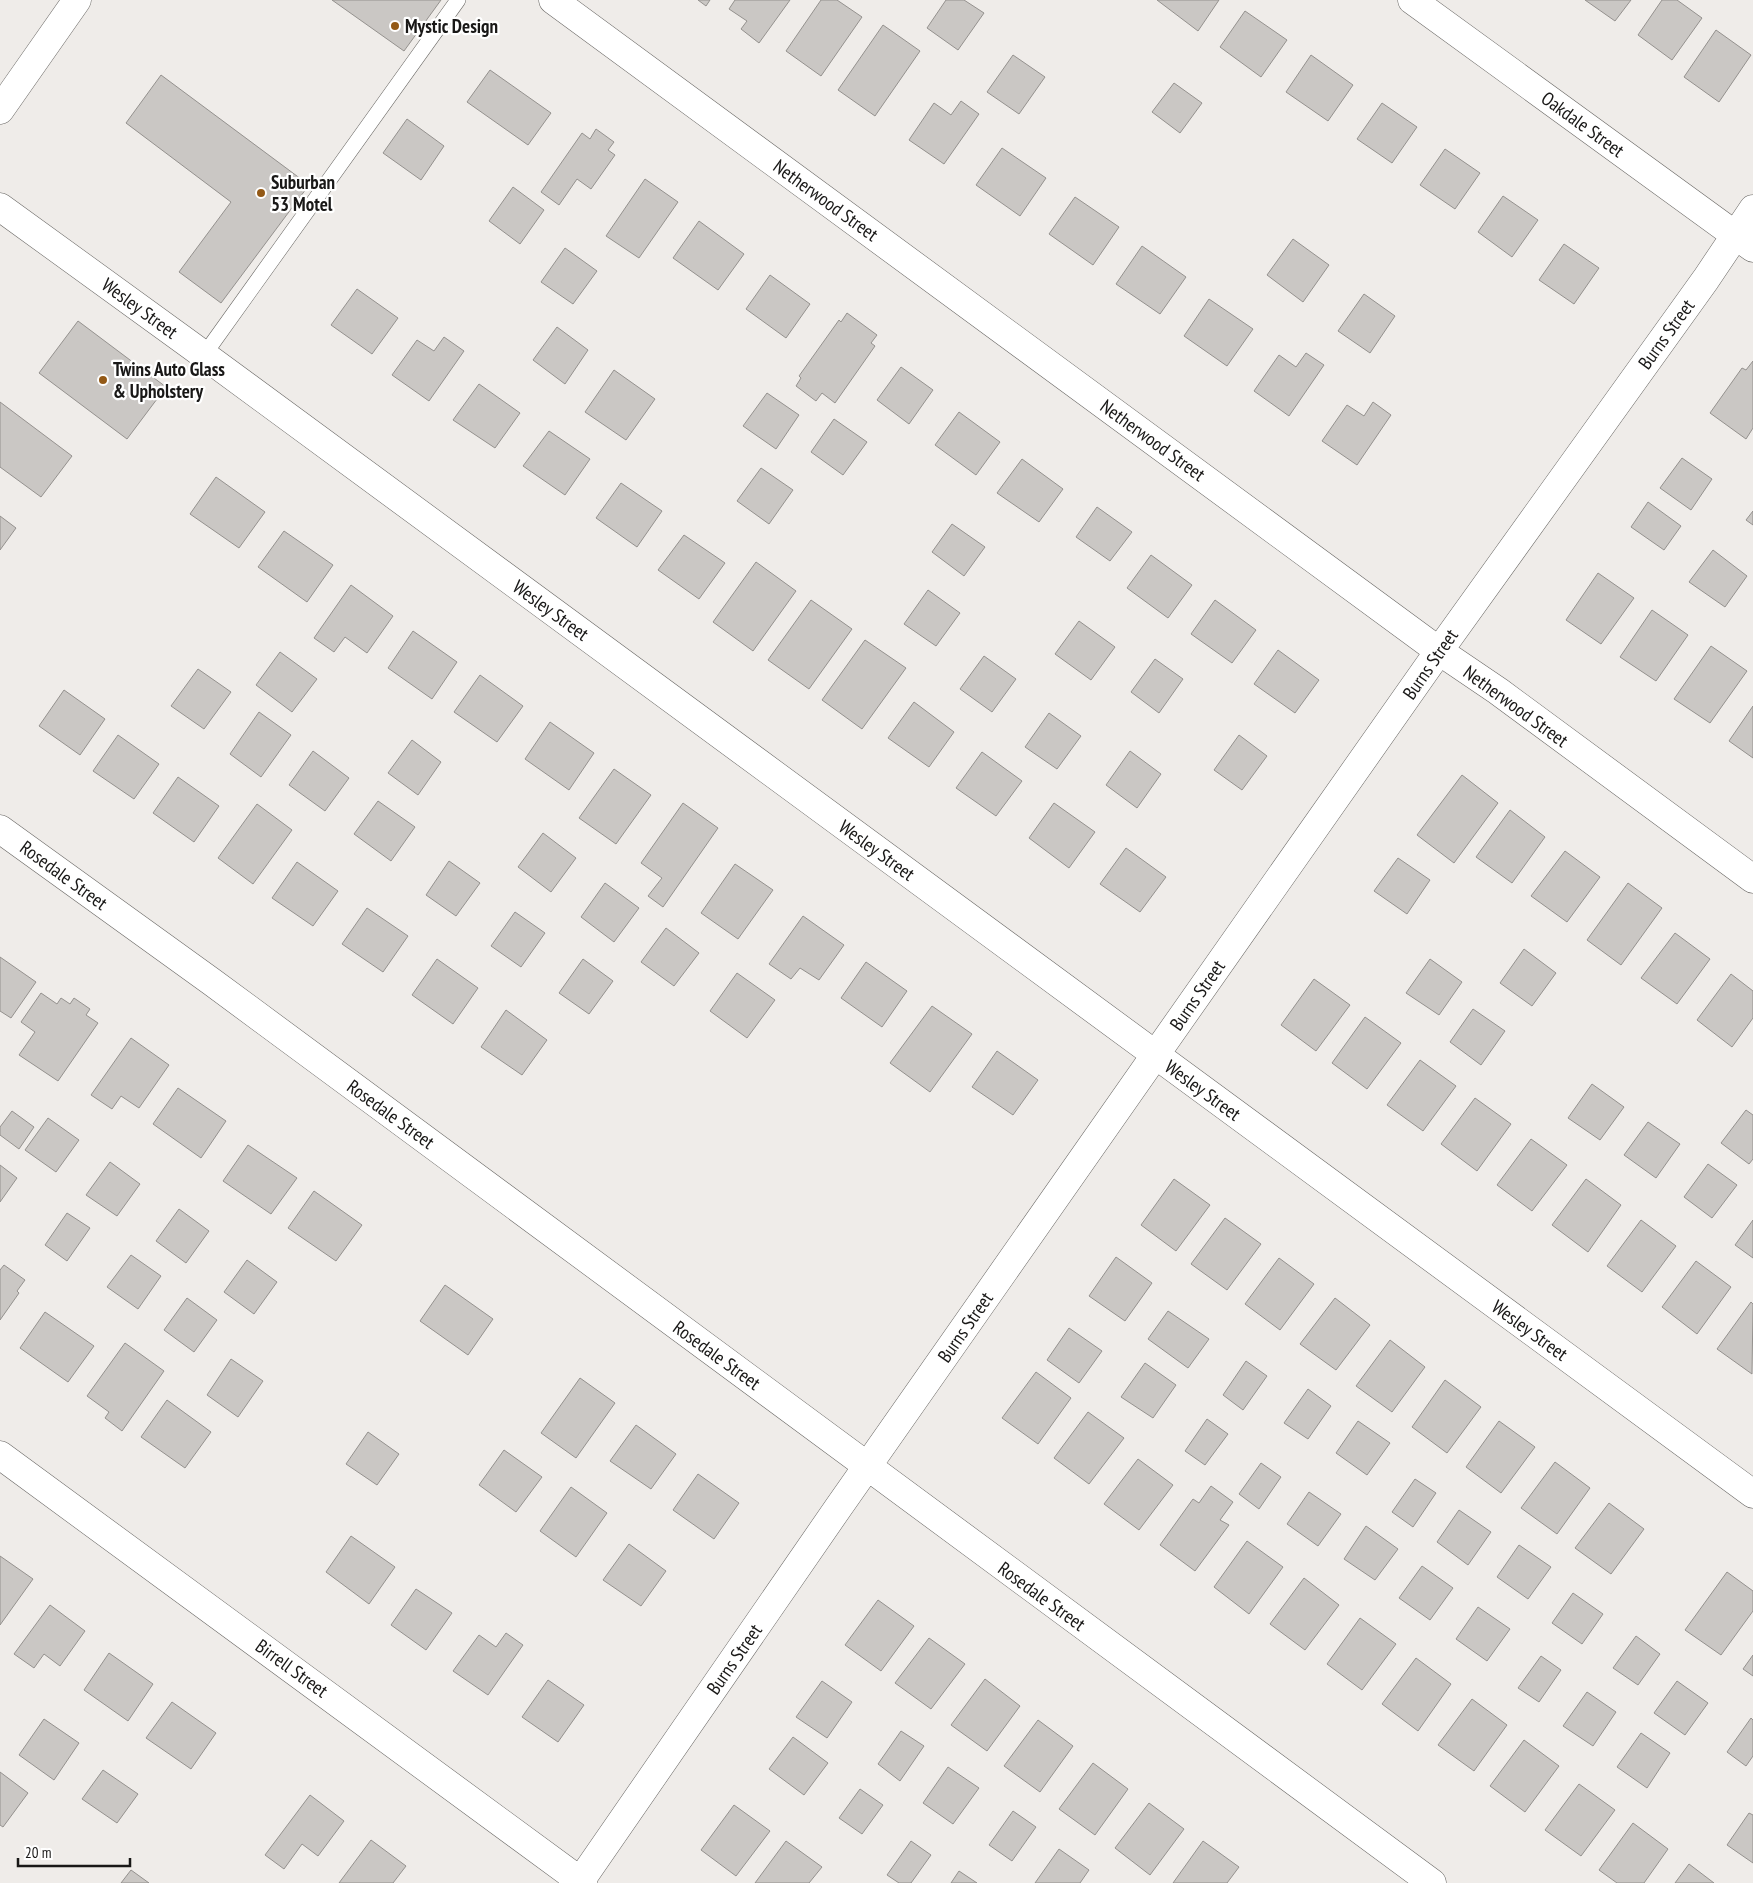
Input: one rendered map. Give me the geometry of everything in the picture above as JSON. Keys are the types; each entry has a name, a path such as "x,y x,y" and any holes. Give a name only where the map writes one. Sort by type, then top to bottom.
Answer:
{"street":[{"path":"0,110 77,0"},
{"name":"Netherwood Street","path":"553,0 1439,651 1498,691 1753,879"},
{"name":"Oakdale Street","path":"1412,0 1744,241"},
{"name":"Wesley Street","path":"0,207 1753,1494"},
{"name":"Burns Street","path":"581,1882 867,1466 1439,651 1706,279 1744,241 1753,209"},
{"name":"Rosedale Street","path":"0,829 212,982 1432,1883"},
{"name":"Birrell Street","path":"0,1455 581,1882"}],"lane":[{"path":"204,355 458,0"}],"building":[{"name":"Mystic Design","path":"332,0 441,0 404,51"},
{"path":"698,0 710,0 706,6"},
{"path":"735,0 790,0 759,43 741,29 747,21 729,9"},
{"path":"821,0 837,0 862,17 821,76 786,51"},
{"path":"946,0 964,0 984,13 958,50 927,28"},
{"path":"1157,0 1219,0 1198,31"},
{"path":"1585,0 1631,0 1615,21"},
{"path":"1662,0 1677,0 1702,18 1672,60 1638,35"},
{"path":"1245,11 1287,40 1261,77 1220,47"},
{"path":"883,25 920,51 875,116 838,90"},
{"path":"1716,30 1751,55 1719,102 1684,77"},
{"path":"1013,55 1045,77 1019,114 987,92"},
{"path":"1311,55 1353,85 1328,121 1286,92"},
{"path":"490,70 551,113 528,145 467,102"},
{"name":"Suburban 53 Motel","path":"161,75 309,185 221,303 179,272 231,202 126,123"},
{"path":"1174,83 1202,103 1180,133 1152,112"},
{"path":"961,101 979,114 944,164 909,140 934,103 951,115"},
{"path":"1382,103 1417,127 1392,163 1357,139"},
{"path":"407,119 444,146 421,180 383,153"},
{"path":"596,129 614,142 608,150 615,155 591,189 577,179 559,205 541,192 582,133 590,139"},
{"path":"1002,148 1046,178 1020,216 976,185"},
{"path":"1445,149 1480,173 1455,209 1420,185"},
{"path":"645,179 678,202 639,258 606,236"},
{"path":"513,187 544,210 520,244 489,221"},
{"path":"1503,196 1538,220 1512,257 1478,232"},
{"path":"1075,197 1119,227 1093,265 1049,234"},
{"path":"699,221 744,254 718,290 673,258"},
{"path":"1293,239 1329,265 1303,302 1267,275"},
{"path":"1564,244 1599,268 1574,304 1539,280"},
{"path":"1142,246 1186,277 1160,314 1116,284"},
{"path":"565,248 597,271 573,304 541,282"},
{"path":"770,275 810,304 786,338 746,309"},
{"path":"357,289 398,318 372,354 331,325"},
{"path":"1364,294 1395,316 1370,353 1338,331"},
{"path":"1209,299 1253,329 1227,366 1184,336"},
{"path":"847,313 877,335 871,343 875,346 835,403 822,393 816,401 796,386 801,378 799,376 839,320 841,322"},
{"name":"Twins Auto Glass & Upholstery","path":"78,321 166,387 127,439 39,373"},
{"path":"557,327 588,350 565,384 533,360"},
{"path":"444,337 464,351 429,401 392,375 417,340 434,351"},
{"path":"1306,353 1324,365 1289,416 1254,391 1279,355 1296,367"},
{"path":"1753,361 1753,428 1746,439 1710,413 1742,368 1746,370"},
{"path":"901,367 933,390 909,424 877,400"},
{"path":"614,370 655,399 626,440 585,412"},
{"path":"479,384 520,413 495,448 453,420"},
{"path":"767,393 799,415 776,449 743,426"},
{"path":"0,402 72,456 41,497 0,467"},
{"path":"1373,402 1391,415 1357,465 1322,441 1347,405 1364,416"},
{"path":"959,412 1000,442 976,475 935,445"},
{"path":"834,419 867,442 843,475 811,452"},
{"path":"549,431 590,459 565,495 523,466"},
{"path":"1682,458 1712,479 1691,510 1660,488"},
{"path":"1022,459 1063,489 1039,522 997,493"},
{"path":"761,468 793,490 769,524 737,501"},
{"path":"216,477 265,512 239,548 190,514"},
{"path":"621,483 662,511 637,547 596,518"},
{"path":"1648,502 1681,526 1664,550 1631,527"},
{"path":"1097,507 1132,532 1110,561 1076,537"},
{"path":"1753,511 1753,525 1746,520"},
{"path":"0,516 16,528 0,550"},
{"path":"952,524 985,547 964,576 932,552"},
{"path":"284,531 333,565 307,602 258,567"},
{"path":"684,535 725,563 699,599 658,570"},
{"path":"1713,550 1747,576 1725,607 1689,582"},
{"path":"1151,555 1192,585 1168,618 1127,588"},
{"path":"756,562 796,591 753,651 713,622"},
{"path":"1598,573 1634,598 1601,644 1566,620"},
{"path":"351,585 393,616 367,653 345,637 334,652 314,638"},
{"path":"928,590 960,613 936,646 904,624"},
{"path":"811,600 852,629 809,689 768,660"},
{"path":"1215,600 1256,630 1232,663 1191,634"},
{"path":"1652,610 1688,635 1656,681 1620,657"},
{"path":"1079,621 1115,647 1091,680 1055,654"},
{"path":"413,631 457,662 432,699 388,668"},
{"path":"865,640 906,668 862,729 822,700"},
{"path":"1711,646 1747,671 1710,723 1674,699"},
{"path":"1278,650 1319,680 1295,713 1254,684"},
{"path":"280,652 317,679 292,712 256,685"},
{"path":"984,656 1016,679 992,712 960,689"},
{"path":"1155,659 1183,679 1159,713 1131,692"},
{"path":"198,669 231,692 204,729 171,706"},
{"path":"480,675 523,706 497,742 454,712"},
{"path":"64,690 105,719 80,755 39,726"},
{"path":"914,702 954,732 929,767 888,738"},
{"path":"1753,706 1753,758 1729,741"},
{"path":"259,712 291,735 261,777 230,754"},
{"path":"1049,713 1081,736 1057,769 1025,747"},
{"path":"550,722 594,753 569,790 525,759"},
{"path":"118,735 159,764 134,799 93,771"},
{"path":"1239,735 1267,756 1242,790 1214,770"},
{"path":"412,740 441,762 418,795 388,773"},
{"path":"313,751 349,778 325,811 289,785"},
{"path":"1130,751 1161,774 1137,808 1106,785"},
{"path":"982,752 1022,781 996,816 956,788"},
{"path":"614,769 651,795 616,844 579,818"},
{"path":"1462,775 1498,803 1454,863 1417,835"},
{"path":"178,777 219,806 194,842 153,813"},
{"path":"378,801 415,827 391,861 354,834"},
{"path":"683,803 718,828 663,907 648,896 662,878 641,863"},
{"path":"1054,803 1095,832 1069,868 1029,838"},
{"path":"257,804 292,830 253,884 218,858"},
{"path":"1510,810 1545,837 1512,883 1476,857"},
{"path":"543,833 576,858 551,892 518,867"},
{"path":"1126,848 1166,877 1140,912 1100,884"},
{"path":"1565,851 1600,877 1567,922 1531,896"},
{"path":"1398,858 1430,880 1407,914 1374,891"},
{"path":"449,861 480,883 456,916 426,895"},
{"path":"297,862 338,891 313,926 272,898"},
{"path":"735,864 773,890 738,939 701,913"},
{"path":"605,883 639,908 614,942 581,917"},
{"path":"1628,883 1662,908 1621,965 1587,940"},
{"path":"367,908 408,936 383,972 342,944"},
{"path":"515,912 545,933 521,967 491,946"},
{"path":"803,916 844,945 819,980 800,968 791,979 769,964"},
{"path":"666,928 699,953 674,986 641,962"},
{"path":"1675,933 1710,959 1677,1004 1641,978"},
{"path":"1524,949 1556,973 1532,1006 1500,983"},
{"path":"0,957 36,982 11,1018 0,1011"},
{"path":"437,959 478,988 453,1024 412,995"},
{"path":"583,959 613,981 589,1014 559,993"},
{"path":"1430,959 1462,982 1439,1015 1406,993"},
{"path":"866,962 907,991 882,1027 841,998"},
{"path":"737,973 775,1000 747,1038 710,1011"},
{"path":"1731,974 1753,991 1753,1018 1732,1047 1697,1020"},
{"path":"1314,979 1350,1005 1316,1051 1281,1025"},
{"path":"41,993 57,1004 61,998 70,1004 74,998 90,1009 86,1015 98,1023 58,1081 19,1055 35,1032 21,1022"},
{"path":"932,1006 972,1034 930,1092 890,1063"},
{"path":"1473,1009 1505,1031 1481,1065 1450,1042"},
{"path":"506,1010 547,1040 522,1075 481,1047"},
{"path":"1365,1017 1401,1043 1367,1089 1332,1063"},
{"path":"131,1038 169,1065 139,1108 121,1096 112,1109 91,1095"},
{"path":"997,1051 1038,1080 1013,1115 972,1087"},
{"path":"1420,1060 1456,1086 1423,1131 1387,1105"},
{"path":"1592,1084 1624,1107 1600,1140 1568,1118"},
{"path":"178,1088 226,1121 201,1158 153,1124"},
{"path":"1475,1098 1511,1124 1477,1171 1441,1144"},
{"path":"1746,1110 1753,1115 1753,1159 1749,1164 1721,1143"},
{"path":"12,1111 34,1127 19,1149 0,1135 0,1127"},
{"path":"48,1118 79,1140 56,1172 25,1150"},
{"path":"1648,1122 1680,1144 1656,1178 1624,1155"},
{"path":"1531,1139 1567,1165 1532,1211 1497,1185"},
{"path":"248,1145 297,1178 271,1214 223,1181"},
{"path":"110,1162 140,1184 117,1216 86,1195"},
{"path":"1708,1164 1737,1185 1712,1218 1684,1197"},
{"path":"0,1165 17,1178 0,1202"},
{"path":"1174,1179 1210,1205 1176,1251 1141,1225"},
{"path":"1586,1179 1621,1205 1588,1252 1552,1225"},
{"path":"314,1191 362,1225 336,1261 288,1228"},
{"path":"179,1209 209,1231 186,1263 156,1241"},
{"path":"67,1213 90,1228 67,1261 45,1245"},
{"path":"1225,1218 1261,1244 1227,1290 1191,1264"},
{"path":"1641,1220 1676,1246 1642,1292 1607,1266"},
{"path":"1753,1220 1753,1258 1735,1245"},
{"path":"131,1255 161,1276 138,1309 107,1287"},
{"path":"1116,1257 1152,1283 1125,1321 1089,1296"},
{"path":"1279,1258 1314,1284 1280,1330 1245,1304"},
{"path":"247,1260 277,1282 254,1314 224,1292"},
{"path":"1696,1261 1731,1287 1697,1334 1662,1307"},
{"path":"4,1265 25,1280 17,1291 19,1293 0,1320 0,1270"},
{"path":"445,1285 493,1319 468,1355 420,1321"},
{"path":"187,1298 217,1320 194,1352 164,1330"},
{"path":"1335,1298 1370,1325 1336,1370 1300,1344"},
{"path":"1751,1302 1753,1304 1752,1374 1717,1349"},
{"path":"1168,1311 1209,1339 1188,1368 1148,1339"},
{"path":"45,1312 94,1346 68,1382 20,1348"},
{"path":"1069,1328 1102,1351 1079,1383 1047,1360"},
{"path":"1390,1340 1425,1367 1392,1412 1356,1386"},
{"path":"125,1343 164,1371 122,1431 105,1418 109,1412 87,1396"},
{"path":"231,1359 263,1381 238,1417 207,1395"},
{"path":"1246,1361 1267,1376 1243,1410 1223,1395"},
{"path":"1145,1363 1176,1385 1153,1418 1121,1397"},
{"path":"1036,1372 1071,1398 1038,1444 1002,1418"},
{"path":"580,1378 615,1403 576,1458 541,1433"},
{"path":"1445,1380 1481,1407 1447,1453 1412,1427"},
{"path":"1308,1389 1331,1406 1308,1439 1284,1423"},
{"path":"167,1400 211,1432 185,1468 141,1437"},
{"path":"1088,1412 1124,1438 1089,1484 1054,1458"},
{"path":"1207,1419 1228,1434 1205,1465 1185,1451"},
{"path":"1358,1421 1390,1443 1367,1475 1336,1453"},
{"path":"1499,1421 1535,1447 1501,1493 1466,1467"},
{"path":"636,1425 676,1454 651,1489 610,1461"},
{"path":"368,1432 399,1454 377,1485 346,1464"},
{"path":"504,1450 542,1477 516,1512 479,1485"},
{"path":"1138,1459 1173,1485 1139,1530 1104,1504"},
{"path":"1555,1462 1590,1488 1557,1534 1521,1508"},
{"path":"1261,1463 1281,1477 1259,1509 1239,1494"},
{"path":"698,1474 739,1503 714,1539 673,1510"},
{"path":"1415,1479 1436,1493 1413,1527 1392,1512"},
{"path":"1211,1486 1233,1502 1220,1520 1229,1525 1195,1571 1160,1545 1193,1499 1199,1503"},
{"path":"571,1487 607,1513 576,1557 540,1531"},
{"path":"1309,1492 1341,1514 1318,1546 1287,1524"},
{"path":"1609,1503 1644,1529 1611,1574 1575,1548"},
{"path":"1459,1510 1491,1532 1468,1565 1437,1542"},
{"path":"1366,1526 1398,1549 1375,1580 1344,1559"},
{"path":"351,1536 395,1567 369,1604 326,1572"},
{"path":"1247,1541 1283,1567 1249,1614 1214,1587"},
{"path":"629,1544 666,1571 641,1606 603,1580"},
{"path":"1519,1545 1551,1567 1528,1599 1497,1577"},
{"path":"0,1556 33,1579 0,1625"},
{"path":"1422,1566 1453,1588 1430,1620 1399,1598"},
{"path":"1727,1572 1753,1591 1753,1611 1721,1655 1685,1630"},
{"path":"1304,1578 1339,1605 1305,1650 1270,1624"},
{"path":"416,1589 452,1613 426,1650 391,1625"},
{"path":"1573,1593 1603,1614 1582,1644 1552,1623"},
{"path":"878,1600 914,1626 881,1671 845,1645"},
{"path":"50,1605 85,1631 60,1666 44,1654 34,1668 14,1654"},
{"path":"1478,1607 1510,1629 1487,1661 1456,1639"},
{"path":"1360,1618 1396,1644 1362,1690 1327,1664"},
{"path":"506,1633 523,1645 488,1695 453,1671 479,1635 496,1647"},
{"path":"1636,1636 1660,1654 1638,1685 1613,1668"},
{"path":"929,1638 965,1664 931,1709 895,1683"},
{"path":"109,1653 153,1684 128,1721 84,1690"},
{"path":"1753,1655 1753,1676 1743,1669"},
{"path":"1541,1656 1561,1670 1539,1702 1518,1688"},
{"path":"1416,1658 1451,1684 1418,1731 1382,1704"},
{"path":"985,1679 1020,1706 987,1751 951,1725"},
{"path":"548,1680 584,1705 558,1742 522,1717"},
{"path":"822,1681 852,1702 827,1738 796,1717"},
{"path":"1677,1681 1708,1703 1685,1735 1654,1713"},
{"path":"1587,1692 1616,1712 1593,1746 1563,1726"},
{"path":"1472,1699 1507,1725 1474,1771 1438,1745"},
{"path":"172,1702 216,1733 191,1769 146,1738"},
{"path":"1751,1718 1753,1720 1753,1756 1746,1766 1727,1752"},
{"path":"44,1719 79,1743 54,1780 19,1755"},
{"path":"1038,1720 1073,1746 1040,1792 1004,1766"},
{"path":"901,1731 924,1746 900,1781 878,1764"},
{"path":"1641,1733 1670,1753 1647,1788 1617,1767"},
{"path":"793,1737 828,1763 804,1795 769,1769"},
{"path":"1524,1740 1559,1766 1525,1812 1490,1786"},
{"path":"1093,1763 1128,1789 1095,1835 1059,1809"},
{"path":"948,1767 979,1788 953,1824 923,1803"},
{"path":"103,1770 138,1794 117,1823 82,1799"},
{"path":"0,1772 28,1793 3,1827 0,1825"},
{"path":"1579,1784 1615,1810 1581,1856 1545,1830"},
{"path":"860,1789 883,1805 862,1834 839,1818"},
{"path":"310,1795 344,1821 318,1856 302,1844 284,1869 265,1855"},
{"path":"1149,1803 1184,1829 1150,1875 1115,1848"},
{"path":"734,1805 770,1831 736,1876 701,1850"},
{"path":"1013,1811 1036,1827 1012,1861 989,1845"},
{"path":"1749,1813 1753,1815 1753,1863 1727,1845"},
{"path":"1633,1823 1668,1849 1644,1883 1617,1883 1599,1870"},
{"path":"371,1840 406,1866 393,1883 339,1883"},
{"path":"786,1841 822,1867 809,1883 755,1883"},
{"path":"911,1841 931,1855 911,1883 899,1883 887,1875"},
{"path":"1203,1841 1239,1867 1227,1883 1173,1883"},
{"path":"1059,1849 1089,1870 1080,1883 1035,1883"},
{"path":"1689,1864 1714,1883 1675,1883"},
{"path":"131,1870 149,1883 121,1883"},
{"path":"959,1871 977,1883 951,1883"}],"place":[{"name":"Mystic Design","path":"395,26"},
{"name":"Suburban 53 Motel","path":"261,193"},
{"name":"Twins Auto Glass & Upholstery","path":"103,380"}]}
